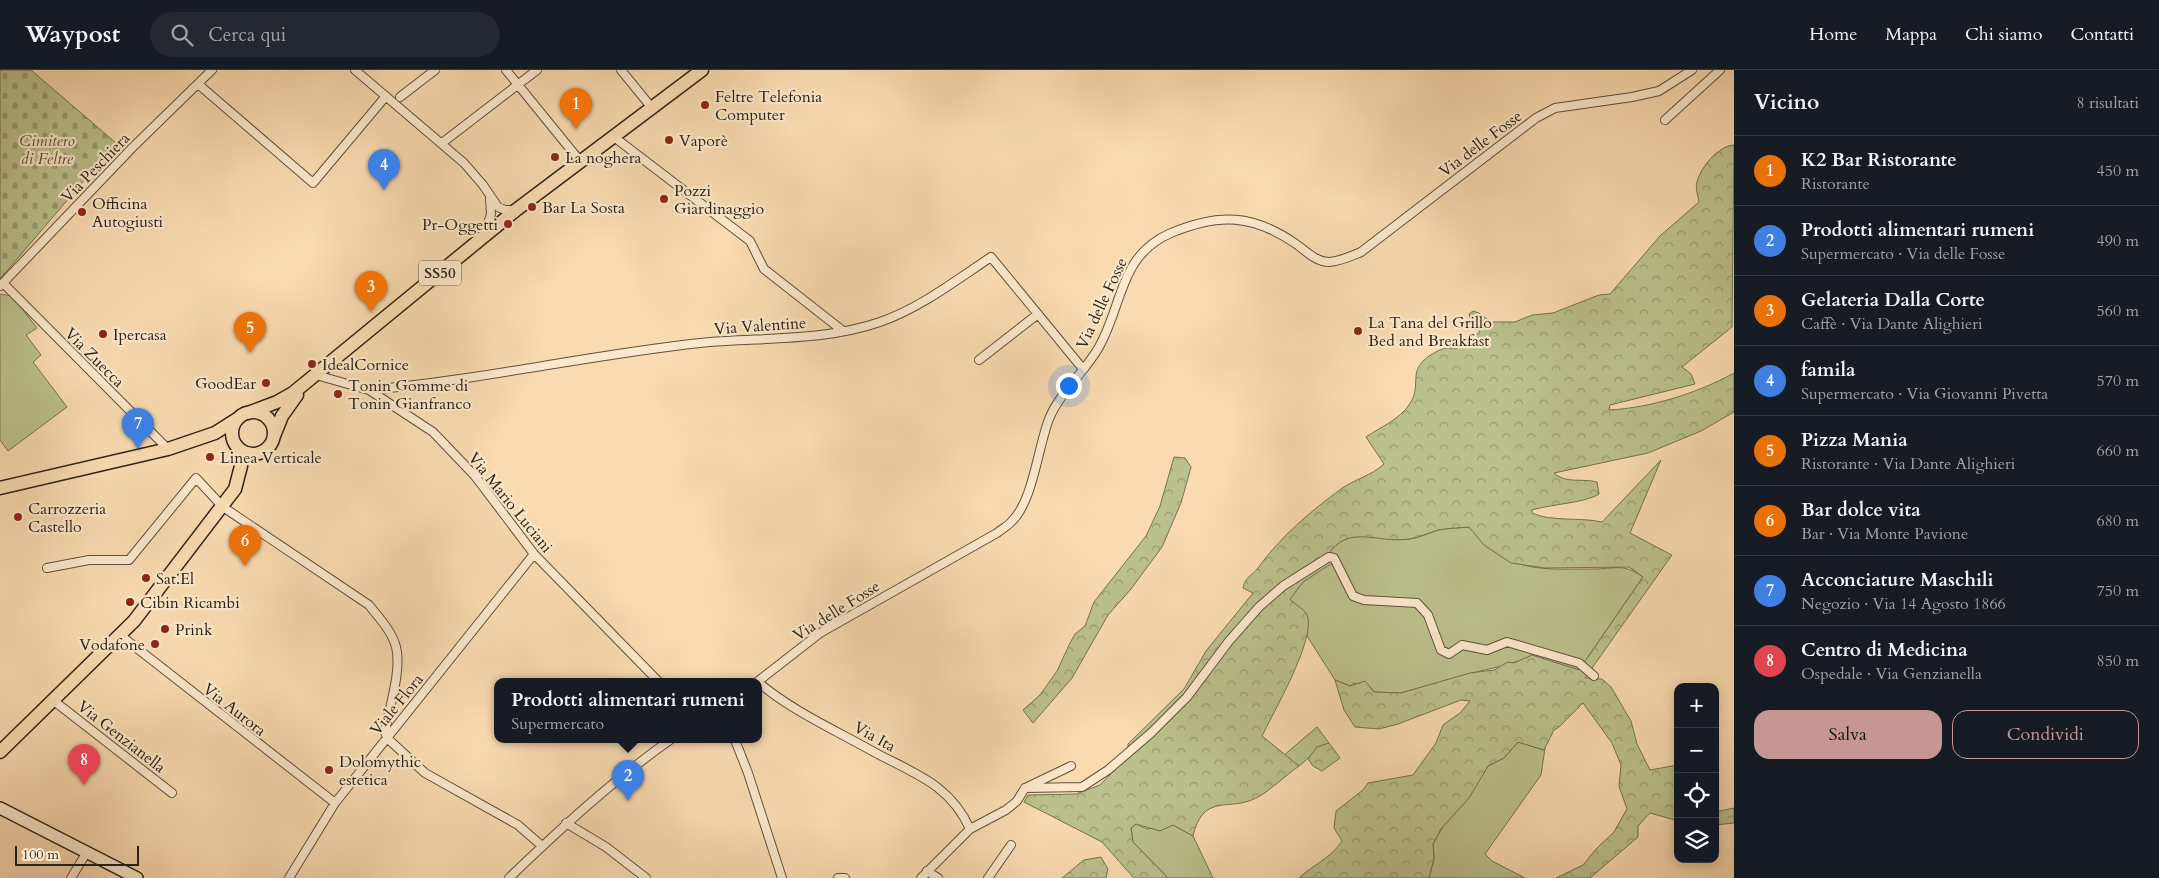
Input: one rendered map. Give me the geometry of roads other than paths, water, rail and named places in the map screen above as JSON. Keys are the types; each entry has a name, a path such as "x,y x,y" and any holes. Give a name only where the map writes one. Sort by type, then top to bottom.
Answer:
{"main road":[{"name":"SS50","path":"316,375 516,210 702,70"},
{"path":"0,488 168,449 204,437 248,413 285,398 316,375"},
{"path":"1,750 54,701 134,620 223,507 261,453 271,443 288,406 316,375"},
{"path":"248,413 255,412 267,418 273,429 271,443"},
{"path":"231,496 240,475 237,447 232,431 237,419"},
{"path":"204,437 219,437 247,453 261,453"},
{"path":"3,808 137,878"}],"street":[{"name":"Via Peschiera","path":"2,284 133,147 212,70"},
{"path":"355,70 471,170 496,205 505,210 516,210"},
{"path":"400,97 435,70"},
{"path":"506,70 580,161"},
{"path":"442,144 537,70"},
{"path":"621,70 652,108"},
{"name":"Via delle Fosse","path":"762,679 820,632 997,533 1012,522 1023,506 1049,418 1099,348 1109,326 1126,275 1144,249 1169,234 1199,222 1234,218 1259,223 1279,233 1314,257 1328,262 1344,258 1361,252 1536,118 1555,108 1632,97 1659,91 1692,70"},
{"path":"1665,120 1720,70"},
{"path":"198,84 313,183 386,96"},
{"path":"614,137 750,242 764,269 843,331"},
{"path":"486,235 491,214 489,194"},
{"path":"486,235 496,221 496,205"},
{"name":"Via Valentine","path":"369,390 699,343 812,336 843,331 878,323 903,313 991,258 1083,369"},
{"name":"Via Zuecca","path":"2,284 168,449"},
{"path":"979,360 1038,314"},
{"name":"Via Mario Luciani","path":"316,375 369,390 432,432 474,476 534,554 655,678"},
{"path":"47,568 89,560 129,560 196,478 223,507 369,605 385,624 396,646 398,662 385,732 387,738 425,773 518,825 542,846"},
{"name":"Viale Flora","path":"289,878 334,803 534,554"},
{"path":"1025,788 1082,788 1108,770 1151,733 1188,697 1229,641 1259,607 1283,586 1329,557 1334,558 1353,596 1364,600 1417,603 1428,615 1441,650 1449,654 1462,645 1487,650 1507,642 1579,663 1594,676"},
{"name":"Via Aurora","path":"120,635 334,803"},
{"name":"Via Ita","path":"762,685 791,706 931,781 954,804 969,827"},
{"name":"Via Genzianella","path":"54,701 172,793"},
{"path":"509,878 566,823 644,758 666,743"},
{"path":"736,743 748,773 782,878"},
{"path":"920,878 969,827 1006,810 1017,801 1025,788 1071,766"},
{"path":"566,823 606,847 646,878"},
{"path":"988,878 1011,845"},
{"path":"71,878 88,852"},
{"path":"927,871 938,878"},
{"path":"838,878 845,878"}],"place":[{"name":"Feltre Telefonia Computer","path":"705,105"},
{"name":"K2 Bar Ristorante","path":"576,129"},
{"name":"Vaporè","path":"669,140"},
{"name":"La noghera","path":"555,157"},
{"name":"famila","path":"384,190"},
{"name":"Pozzi Giardinaggio","path":"664,199"},
{"name":"Bar La Sosta","path":"532,207"},
{"name":"Officina Autogiusti","path":"82,212"},
{"name":"Pr-Oggetti","path":"508,224"},
{"name":"Gelateria Dalla Corte","path":"371,312"},
{"name":"La Tana del Grillo Bed and Breakfast","path":"1358,331"},
{"name":"Ipercasa","path":"103,334"},
{"name":"Pizza Mania","path":"250,353"},
{"name":"IdealCornice","path":"312,364"},
{"name":"GoodEar","path":"266,383"},
{"name":"Tonin Gomme di Tonin Gianfranco","path":"338,394"},
{"name":"Acconciature Maschili","path":"138,449"},
{"name":"Linea Verticale","path":"210,457"},
{"name":"Carrozzeria Castello","path":"18,517"},
{"name":"Bar dolce vita","path":"245,566"},
{"name":"Sat.El","path":"146,578"},
{"name":"Cibin Ricambi","path":"130,602"},
{"name":"Prink","path":"165,629"},
{"name":"Vodafone","path":"155,644"},
{"name":"Dolomythic estetica","path":"329,770"},
{"name":"Centro di Medicina","path":"84,785"},
{"name":"Prodotti alimentari rumeni","path":"628,801"}],"park label":[{"name":"Cimitero di Feltre","path":"47,149"}]}
